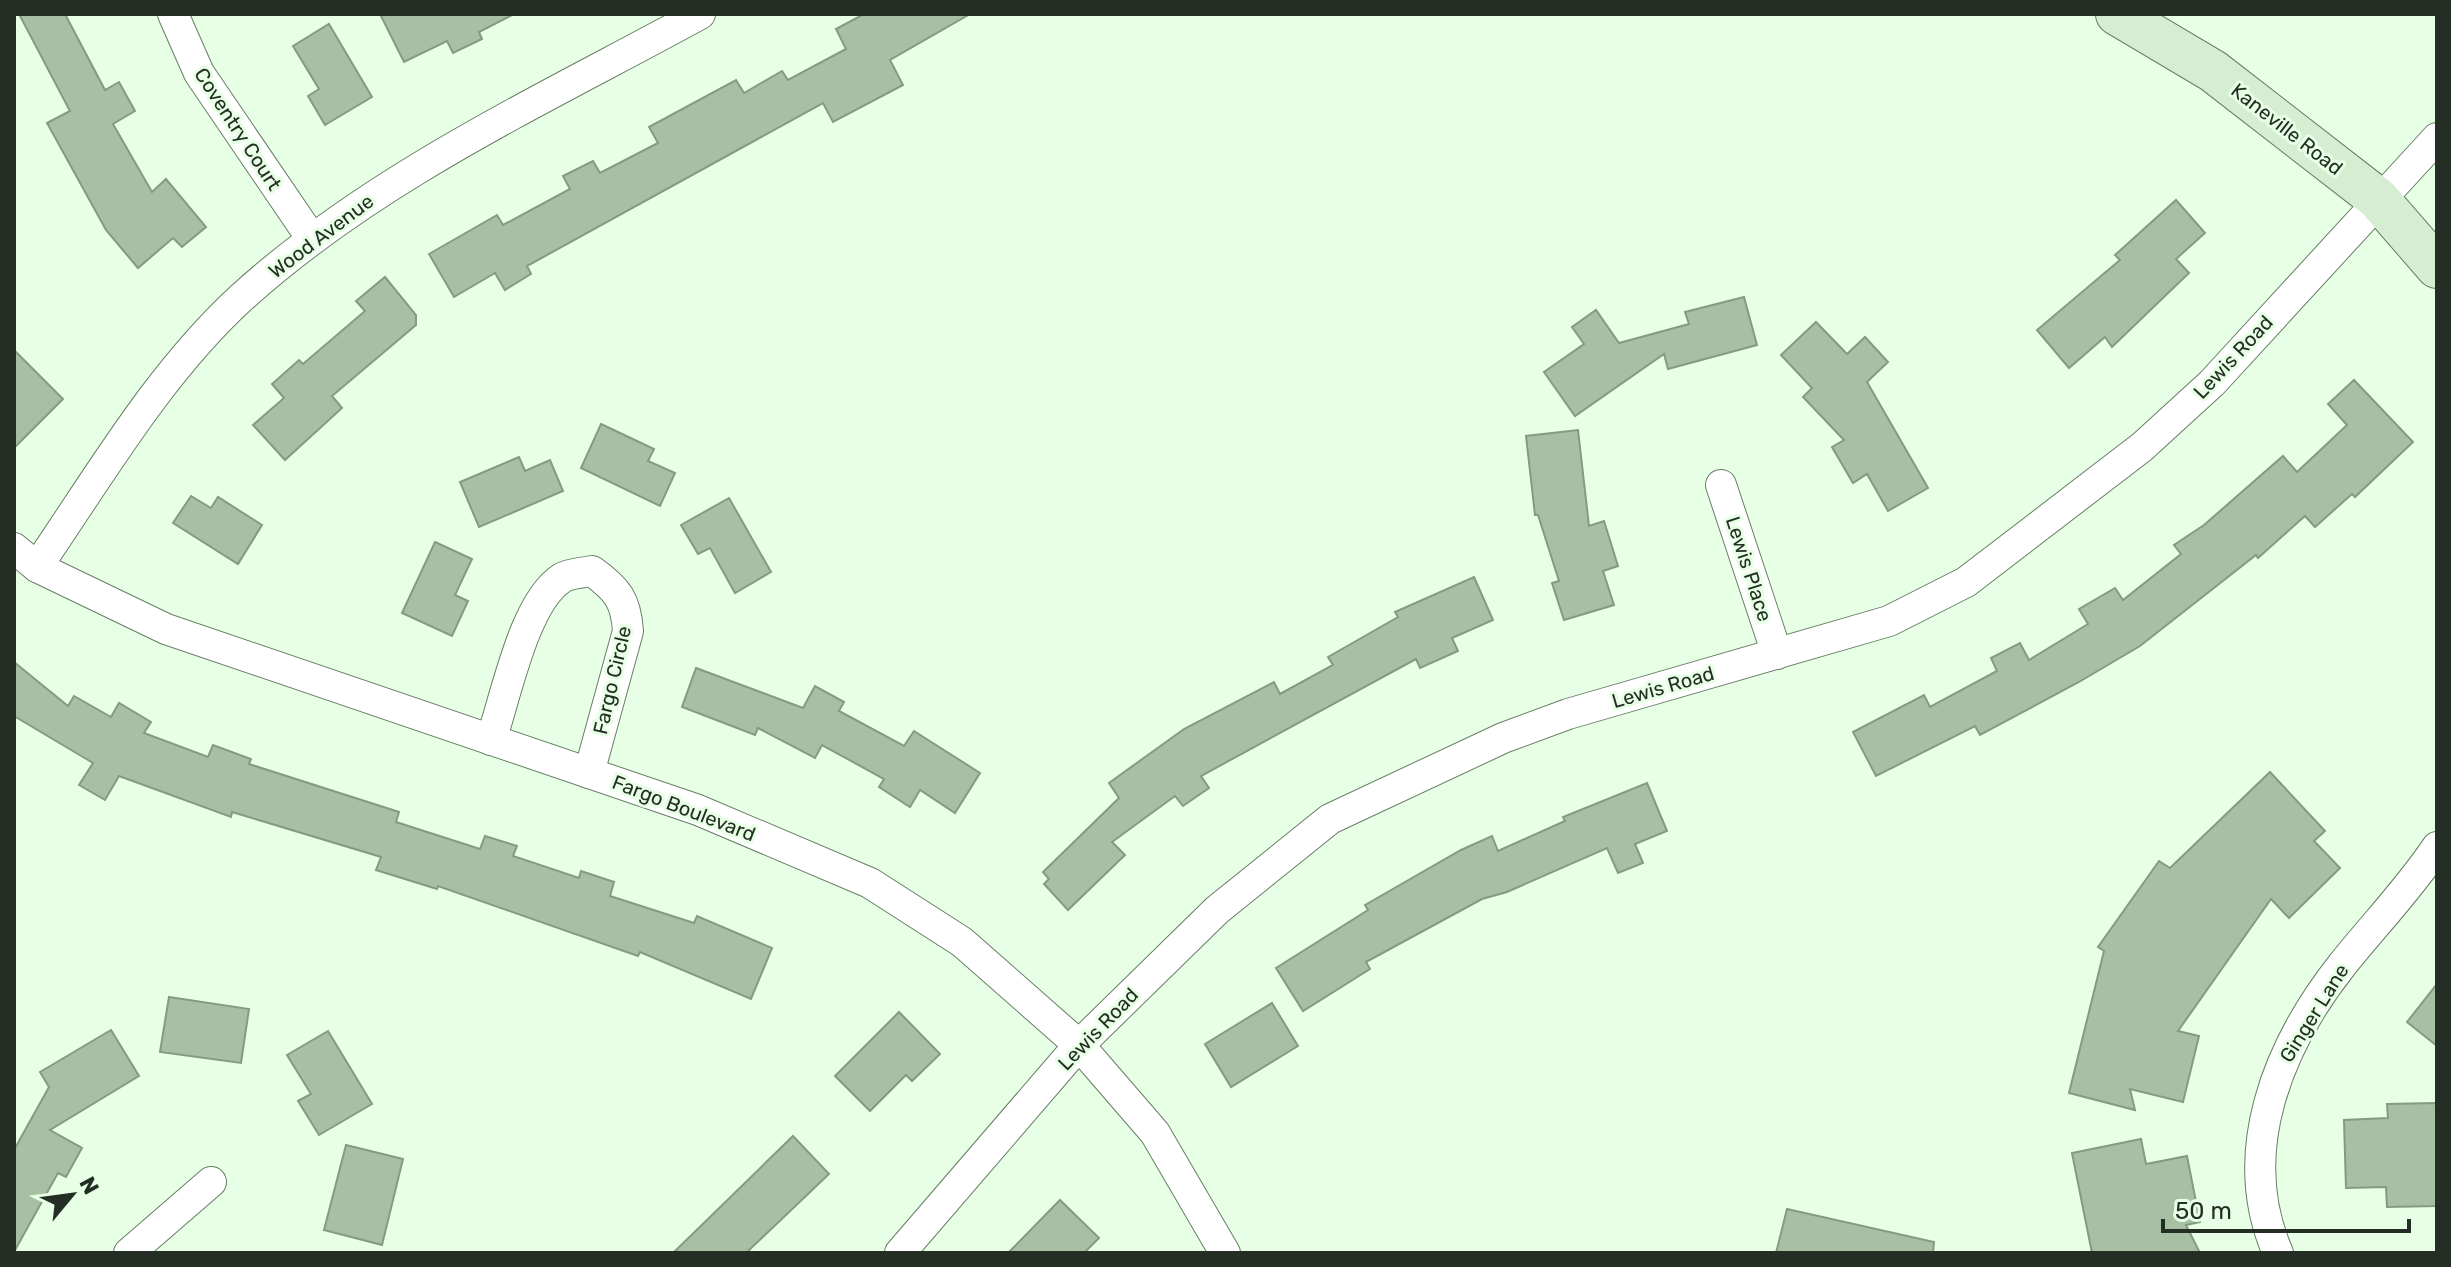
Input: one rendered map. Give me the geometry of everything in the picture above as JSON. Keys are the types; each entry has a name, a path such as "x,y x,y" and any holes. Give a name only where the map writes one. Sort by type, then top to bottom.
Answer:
{"main road":[{"name":"Kaneville Road","path":"2117,14 2213,71 2378,199 2437,267"}],"street":[{"name":"Coventry Court","path":"173,14 199,73 312,239"},
{"name":"Wood Avenue","path":"25,558 185,356 240,298 312,239 425,164 700,14"},
{"name":"Lewis Road","path":"900,1253 1079,1045 1217,910 1330,819 1503,738 1568,714 1889,621 1953,589 2142,447 2212,383 2437,138"},
{"name":"Lewis Place","path":"1721,485 1777,654"},
{"name":"Fargo Boulevard","path":"25,558 166,629 698,810 870,883 962,942 1079,1045 1155,1133 1225,1253"},
{"name":"Fargo Circle","path":"491,740 534,612 545,592 565,576 592,571 617,590 626,608 628,631 589,773"},
{"name":"Ginger Lane","path":"2278,1253 2261,1191 2259,1165 2266,1108 2282,1062 2339,969 2437,847"},
{"path":"129,1253 211,1182"}],"building":[{"path":"19,14 65,14 105,90 119,82 135,111 113,124 152,192 166,179 206,227 182,247 173,238 138,268 106,230 47,123 70,111"},
{"path":"380,14 514,14 479,32 482,39 453,53 447,41 404,62"},
{"path":"864,14 970,14 890,60 903,85 833,122 823,103 527,266 531,274 505,290 495,273 454,297 429,254 497,215 503,225 570,189 563,176 593,161 600,173 658,143 649,127 736,80 744,93 782,71 788,80 846,49 836,29"},
{"path":"329,24 372,97 325,125 308,96 319,89 293,46"},
{"path":"2176,200 2205,233 2176,259 2189,273 2112,347 2105,337 2069,368 2037,330 2120,260 2115,255"},
{"path":"385,277 416,315 416,325 332,396 342,408 285,460 253,425 284,398 272,384 299,360 303,364 365,311 356,301"},
{"path":"1744,297 1757,345 1668,369 1664,354 1575,416 1544,372 1584,344 1572,327 1596,310 1619,343 1689,324 1685,312"},
{"path":"1816,322 1847,354 1865,337 1888,362 1867,382 1928,488 1888,511 1867,474 1853,483 1832,447 1844,440 1803,397 1812,388 1781,355"},
{"path":"14,350 63,399 14,448"},
{"path":"2354,380 2413,442 2355,497 2352,494 2315,527 2305,516 2258,558 2256,555 2140,646 2079,682 1980,735 1975,726 1876,776 1853,732 1924,695 1930,707 1997,671 1991,658 2020,643 2029,660 2088,624 2079,609 2115,588 2123,600 2181,554 2174,545 2204,525 2283,456 2297,472 2347,425 2328,404"},
{"path":"601,424 654,449 648,461 675,473 660,506 581,468"},
{"path":"1578,430 1589,526 1604,521 1618,566 1603,571 1614,605 1564,620 1552,583 1559,581 1538,515 1535,515 1526,436"},
{"path":"519,457 525,471 550,460 563,491 479,527 460,482"},
{"path":"191,496 211,508 218,497 262,525 238,564 173,523"},
{"path":"729,498 771,572 735,593 710,548 698,554 681,525"},
{"path":"435,542 472,559 455,595 468,601 452,636 402,613"},
{"path":"1474,577 1493,620 1452,638 1458,651 1420,668 1416,659 1201,776 1209,788 1183,806 1175,796 1112,842 1125,855 1068,910 1044,884 1049,879 1043,872 1119,798 1109,783 1184,729 1274,682 1280,694 1333,665 1328,657 1398,617 1395,612"},
{"path":"14,662 68,706 74,696 111,717 119,703 151,722 144,733 208,757 213,745 251,759 249,764 399,812 396,822 480,849 485,836 517,846 513,856 579,878 581,871 614,882 610,896 694,923 697,916 772,948 751,999 640,952 638,956 438,886 437,889 376,870 381,857 232,812 231,817 119,776 105,800 79,785 93,763 14,716"},
{"path":"696,668 803,708 815,686 844,702 839,711 904,746 914,731 980,773 955,813 920,790 910,807 879,787 884,779 822,745 815,758 758,728 755,735 682,707"},
{"path":"2270,772 2325,831 2314,841 2340,868 2289,918 2271,899 2178,1031 2199,1036 2183,1102 2130,1089 2135,1110 2069,1093 2104,951 2098,947 2159,861 2170,868"},
{"path":"1647,783 1667,831 1635,844 1643,863 1618,873 1607,848 1507,892 1482,899 1366,962 1370,969 1303,1011 1276,968 1368,910 1365,905 1461,850 1492,836 1498,851 1565,821 1563,817"},
{"path":"2437,984 2437,1046 2407,1022"},
{"path":"169,997 249,1009 241,1063 160,1052"},
{"path":"1272,1003 1298,1046 1231,1087 1205,1044"},
{"path":"899,1012 940,1054 912,1081 906,1075 870,1111 835,1076"},
{"path":"111,1030 139,1076 50,1130 82,1148 66,1177 58,1173 14,1252 14,1150 49,1087 40,1072"},
{"path":"328,1031 372,1104 319,1135 298,1101 311,1094 287,1055"},
{"path":"2437,1103 2437,1206 2387,1207 2386,1187 2346,1188 2344,1120 2388,1118 2387,1104"},
{"path":"793,1136 829,1174 746,1253 673,1253"},
{"path":"2141,1139 2146,1164 2187,1156 2200,1222 2186,1225 2200,1253 2092,1253 2072,1153"},
{"path":"346,1145 403,1159 382,1245 324,1230"},
{"path":"1060,1200 1099,1238 1084,1253 1008,1253"},
{"path":"1787,1209 1934,1242 1933,1253 1776,1253"}]}
